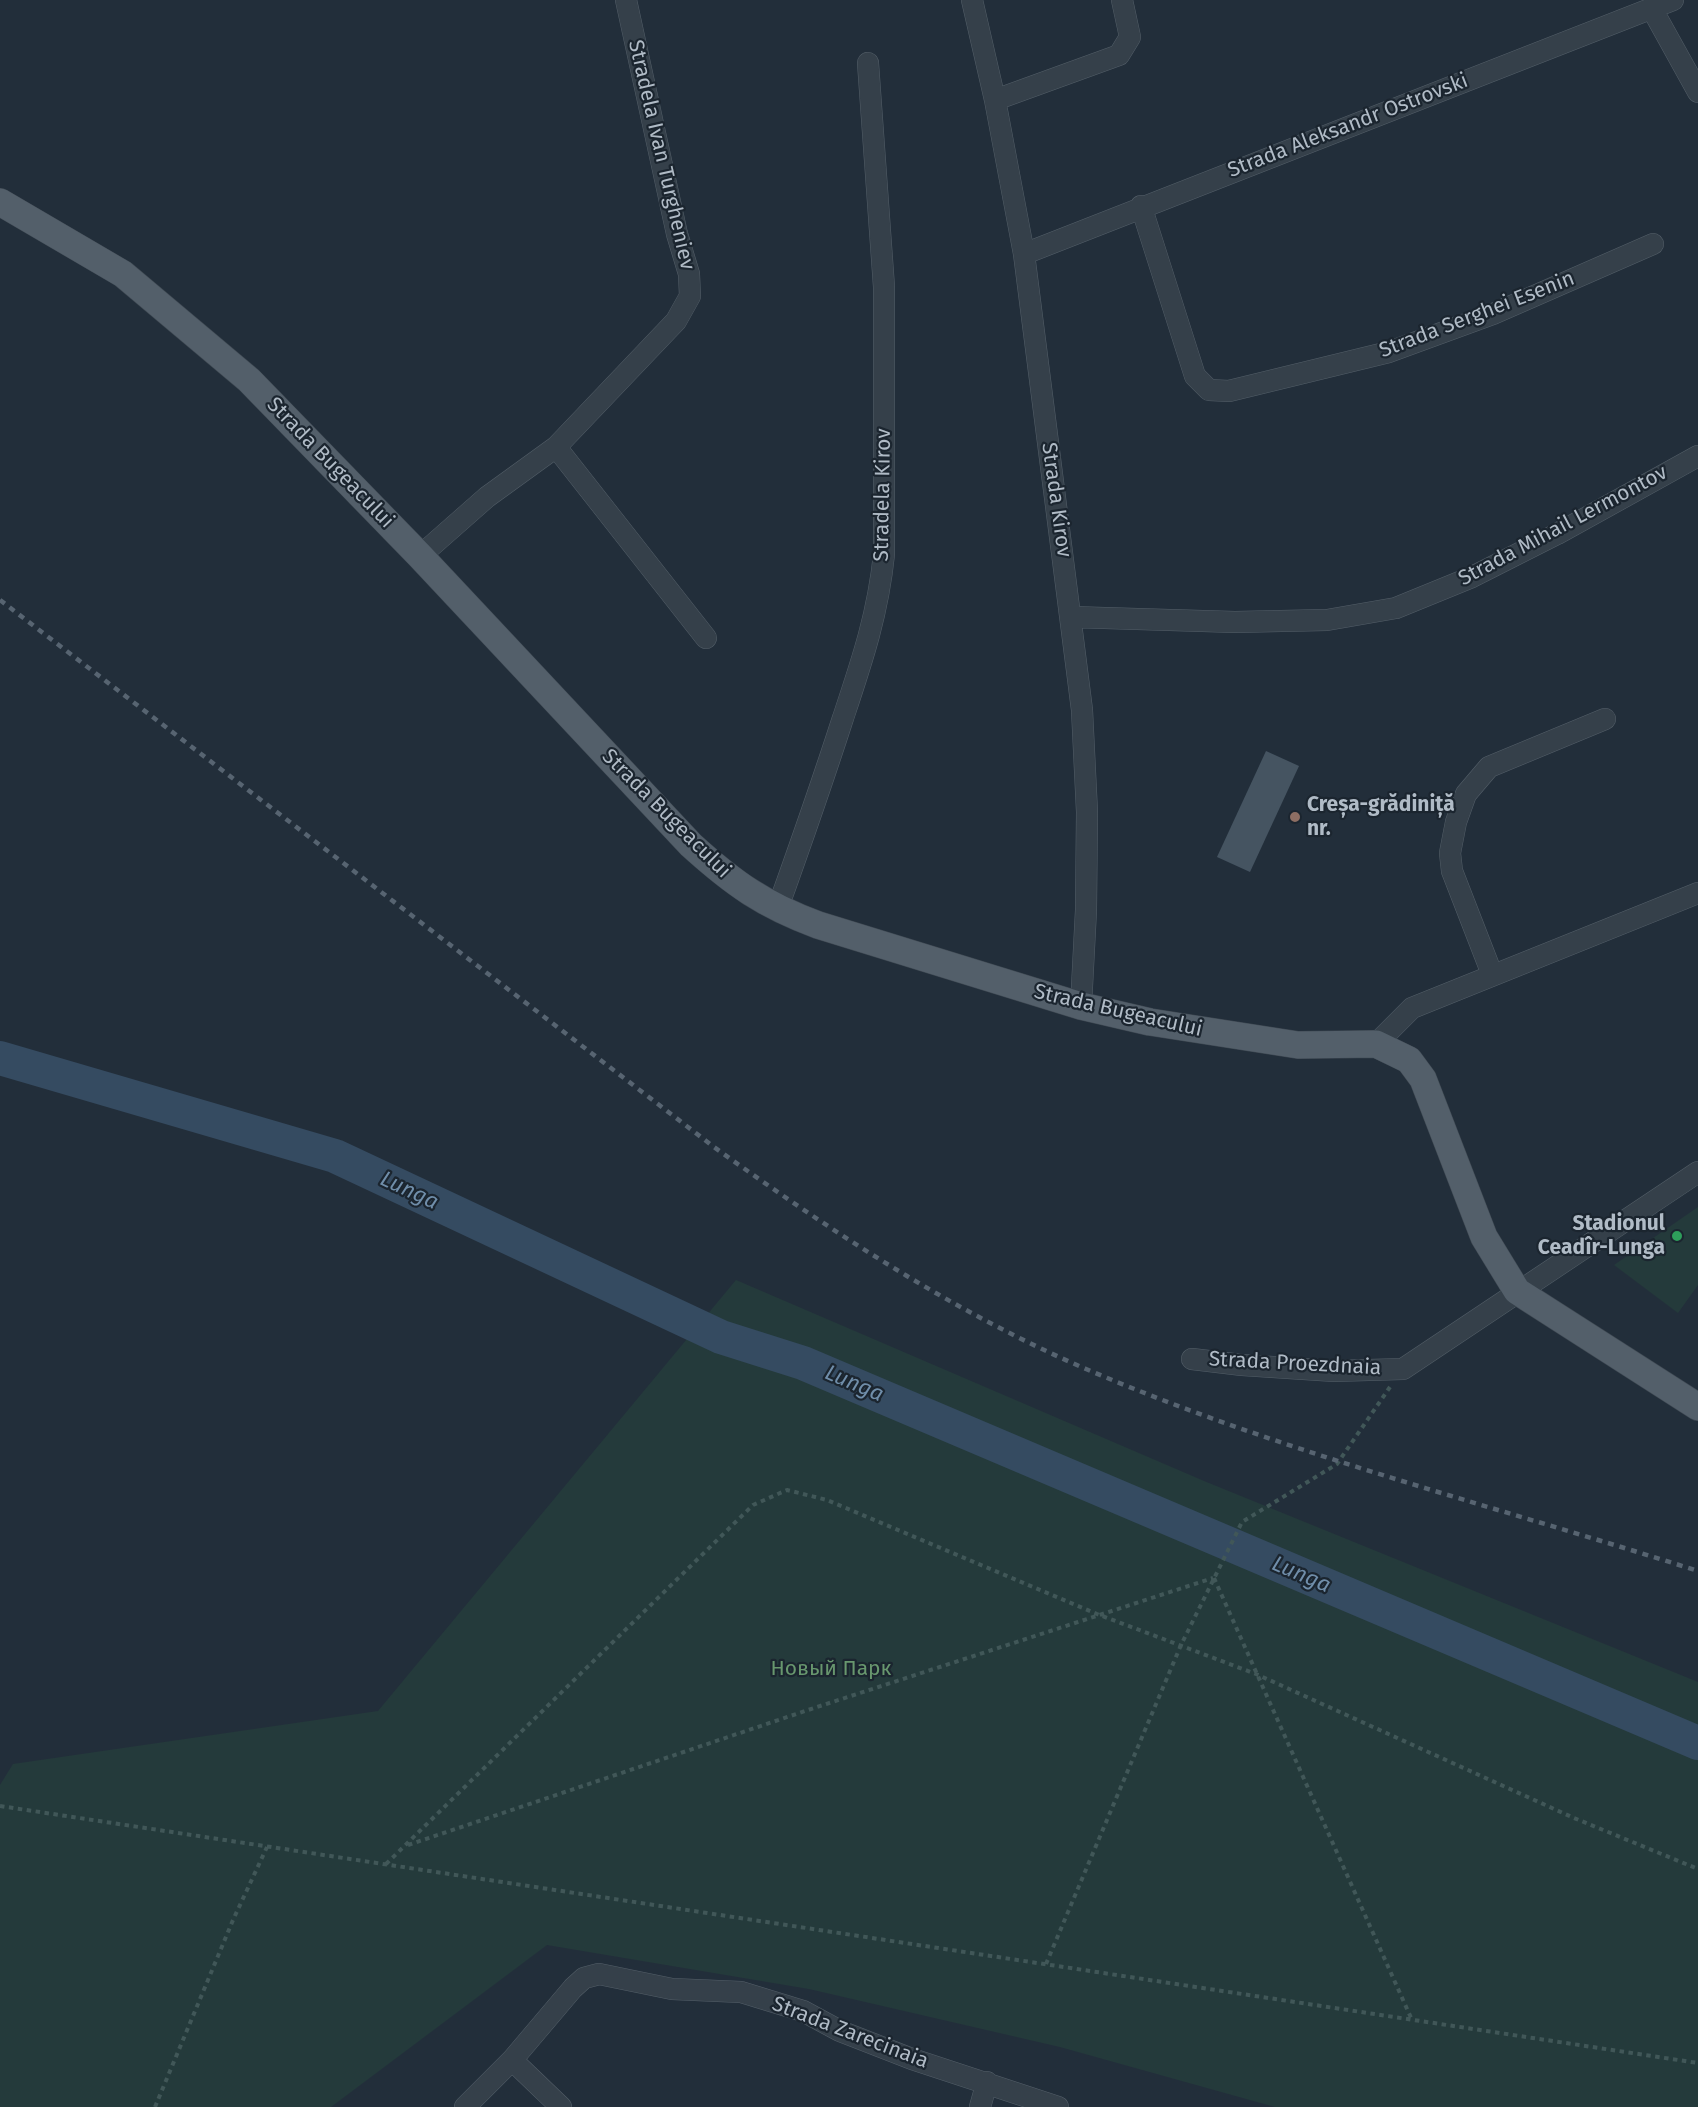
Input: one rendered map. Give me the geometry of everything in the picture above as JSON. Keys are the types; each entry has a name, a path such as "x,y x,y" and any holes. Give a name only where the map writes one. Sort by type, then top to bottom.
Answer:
{"main road":[{"name":"Strada Bugeacului","path":"0,202 123,274 189,327 249,380 420,556 692,845 725,876 777,910 850,937 1081,1006 1150,1022 1298,1045 1376,1044"},
{"path":"1376,1044 1409,1060 1423,1079 1484,1237 1517,1291 1536,1306 1698,1407"}],"street":[{"name":"Stradela Ivan Turgheniev","path":"420,556 487,497 556,447 676,321 690,296 689,274 677,234 626,0"},
{"name":"Strada Kirov","path":"972,0 995,100 1024,254 1072,617 1082,710 1087,812 1086,910 1081,1006"},
{"path":"995,100 1119,55 1130,37 1122,0"},
{"name":"Strada Aleksandr Ostrovski","path":"1024,254 1141,206 1673,0"},
{"path":"1652,9 1698,92"},
{"name":"Stradela Kirov","path":"777,910 873,626 884,554 884,287 868,63"},
{"name":"Strada Serghei Esenin","path":"1141,206 1195,376 1209,390 1230,392 1389,352 1493,314 1653,244"},
{"path":"556,447 706,638"},
{"name":"Strada Mihail Lermontov","path":"1072,617 1235,622 1327,620 1396,608 1472,577 1557,534 1698,456"},
{"path":"1492,974 1452,871 1450,853 1456,822 1466,794 1489,767 1605,719"},
{"path":"1376,1044 1412,1008 1698,893"},
{"name":"Strada Proezdnaia","path":"1192,1359 1334,1371 1403,1369 1698,1172"},
{"name":"Strada Zarecinaia","path":"512,2060 573,1988 584,1978 598,1974 672,1989 741,1992 803,2011 840,2031 912,2059 1058,2107"},
{"path":"465,2107 512,2060 561,2107"},
{"path":"980,2107 987,2082"}],"path":[{"path":"1046,1964 1181,1645 1242,1522 1337,1464 1403,1369"},
{"path":"386,1865 753,1505 787,1490 827,1500 1097,1614 1257,1674 1574,1818 1698,1869"},
{"path":"405,1846 1097,1614 1214,1578"},
{"path":"1214,1578 1412,2020"},
{"path":"0,1806 1698,2063"},
{"path":"155,2107 233,1920 267,1847"}],"green space":[{"name":"Stadionul Ceadîr-Lunga","path":"1698,1207 1698,1285 1678,1313 1614,1265"},
{"name":"Новый Парк","path":"736,1280 1204,1481 1698,1682 1698,2107 1275,2107 1060,2047 809,1989 547,1945 331,2107 0,2107 0,1785 13,1764 378,1711"}],"building":[{"path":"1266,751 1299,766 1250,872 1217,857"}],"waterway":[{"name":"Lunga","path":"0,1058 335,1156 721,1337 803,1363 1698,1743"}],"railway":[{"path":"0,600 714,1147 848,1239 941,1296 988,1322 1086,1369 1236,1427 1312,1453 1698,1571"}],"place":[{"name":"Creșa-grădiniță nr.","path":"1295,817"},
{"name":"Stadionul Ceadîr-Lunga","path":"1677,1236"}]}
